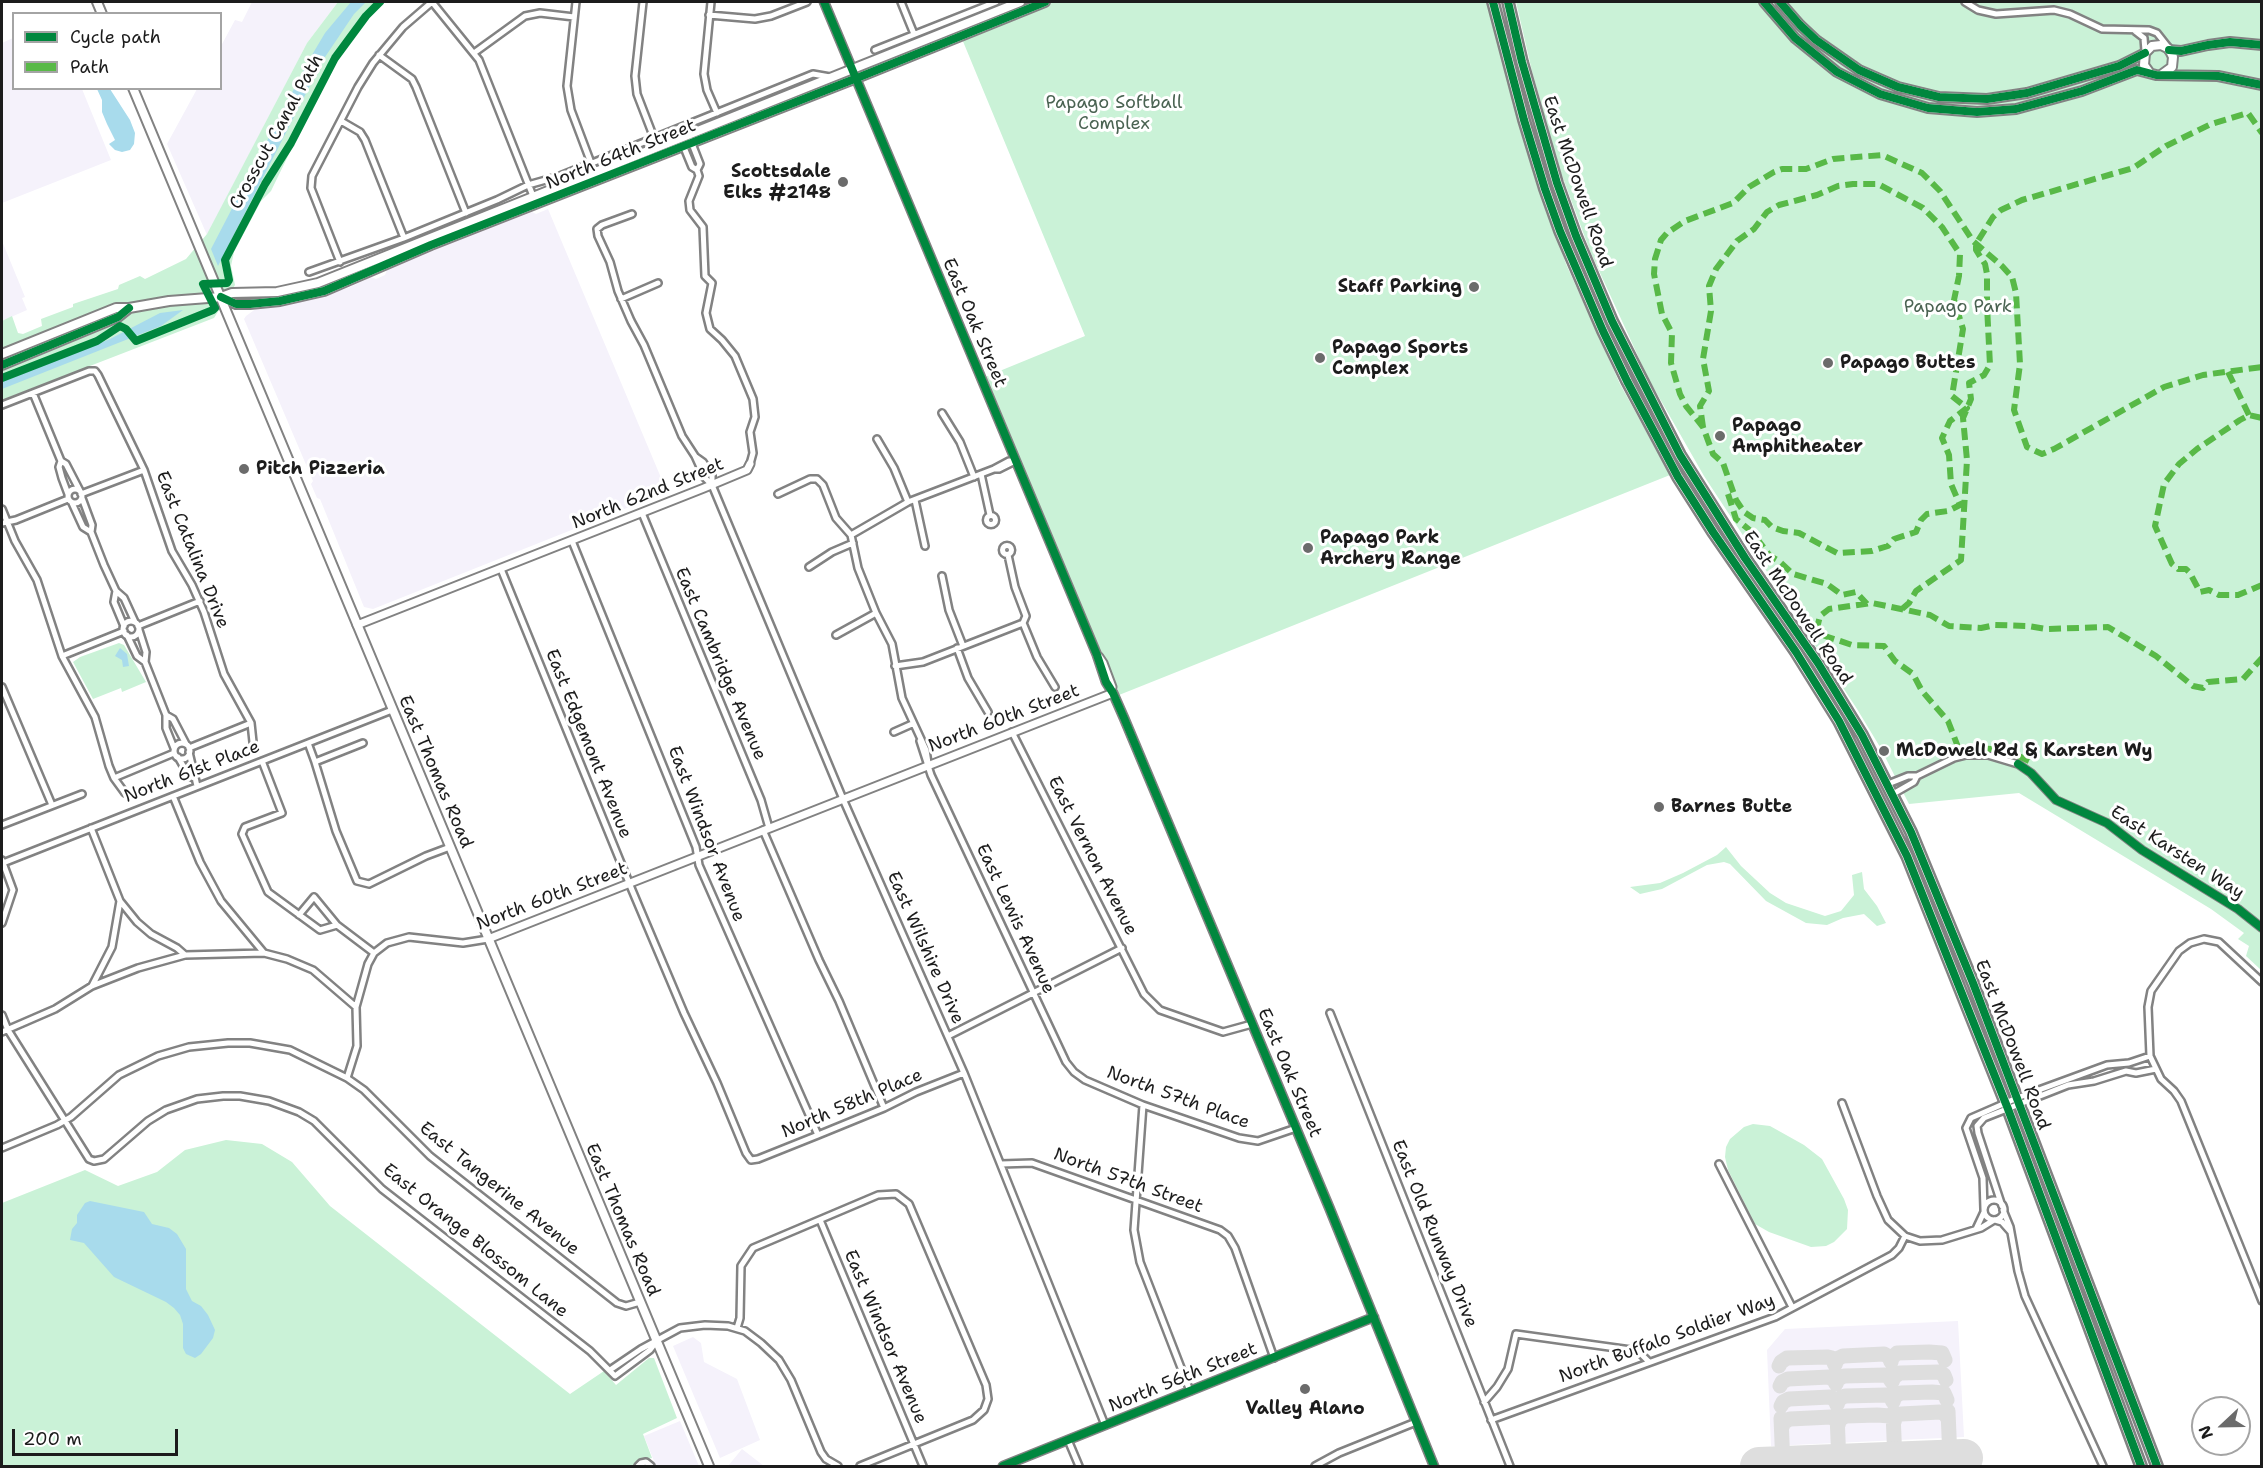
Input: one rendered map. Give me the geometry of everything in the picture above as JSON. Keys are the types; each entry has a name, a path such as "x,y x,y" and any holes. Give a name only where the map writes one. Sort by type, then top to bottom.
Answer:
{"main road":[{"name":"North 64th Street","path":"2,354 116,308 221,297 232,293 278,292 334,277 1020,2"},
{"name":"North 64th Street","path":"221,297 236,304 267,303 305,296 337,286 431,245 1045,2"},
{"name":"East McDowell Road","path":"1493,2 1524,120 1552,210 1622,371 1678,477 1713,532 1797,652 1841,724 1908,859 2006,1105 2141,1467"},
{"name":"East McDowell Road","path":"1508,2 1541,131 1572,225 1608,312 1638,376 1694,480 1818,663 1862,735 1893,794 1931,879 2157,1467"},
{"path":"1764,2 1795,38 1837,72 1891,98 1928,108 1977,112 2016,109 2082,91 2131,71 2160,75 2218,76 2262,85"},
{"path":"1780,2 1808,33 1849,64 1898,87 1939,97 1978,99 2028,93 2119,66 2156,45 2181,51 2230,42 2262,45"},
{"path":"2160,75 2172,67 2173,57 2169,49"},
{"path":"2145,52 2144,64 2148,72"},
{"name":"East Thomas Road","path":"135,90 709,1467"},
{"path":"533,196 536,204"},
{"path":"334,277 337,286"},
{"name":"North 64th Street","path":"2,365 118,317 129,308"},
{"path":"1841,724 1847,727 1879,787 1893,794"}],"street":[{"path":"340,262 310,182 362,81 379,55 403,27 432,2 474,53 533,196"},
{"path":"576,2 567,86 571,110 591,163"},
{"path":"643,2 635,76 637,94 654,138"},
{"path":"711,2 704,74 707,90 717,113"},
{"path":"709,15 755,20 807,2"},
{"name":"East Oak Street","path":"824,2 1097,655 1106,682 1113,693 1296,1128 1434,1467"},
{"path":"901,2 914,34"},
{"path":"875,50 976,6 996,2"},
{"path":"1965,2 1978,10 1996,14 2054,10 2070,14 2102,29 2149,30 2157,33 2169,49"},
{"path":"474,53 525,16 540,13 574,17"},
{"path":"2136,30 2144,38 2145,52"},
{"path":"379,55 412,79 466,213"},
{"name":"North 64th Street","path":"309,272 404,238 503,198 528,184 561,176 816,74 831,78"},
{"path":"341,121 360,132 365,140 404,238"},
{"name":"North 62nd Street","path":"357,625 747,470 753,453 750,432 755,417 753,399 735,356 710,329 706,313 712,283 705,276 703,227 690,210 689,201 699,176 697,170 692,167 684,136"},
{"name":"East Wilshire Drive","path":"632,214 597,229 621,298 644,345 682,436 695,456 702,460 712,475 712,485 843,799 964,1073 1105,1425"},
{"path":"621,298 658,283"},
{"name":"East Catalina Drive","path":"33,393 95,370 144,470 172,551 200,601 220,667 251,723 253,742"},
{"path":"2,405 33,393 61,461 66,464 81,494 92,525 91,532 116,591 124,598 137,626 146,652 145,662 166,715 166,728 176,753 189,776 194,778"},
{"path":"942,413 977,475 990,515"},
{"path":"877,439 894,468 908,502"},
{"path":"61,461 59,467 70,499 83,527 91,532"},
{"path":"851,535 908,502 994,469 1003,463 1015,461"},
{"path":"70,499 72,490 81,494 144,470"},
{"name":"East Lewis Avenue","path":"778,494 817,479 823,485 836,518 851,535 858,568 876,613 892,644 902,698 928,757 927,765 1066,1062 1085,1080"},
{"path":"4,523 70,499 78,502 81,494"},
{"path":"915,500 925,546"},
{"path":"2,509 4,523 37,580 62,656 95,717 114,778 125,794"},
{"name":"East Cambridge Avenue","path":"642,513 761,800 766,829 819,960 839,1001 884,1108"},
{"name":"East Windsor Avenue","path":"572,541 696,846 699,865 753,990 775,1032 818,1135"},
{"path":"809,567 832,552 853,543"},
{"path":"1008,555 1015,587 1026,616 1023,623 1036,657 1055,687"},
{"name":"East Edgemont Avenue","path":"501,568 629,884 684,1013 751,1160"},
{"path":"942,576 968,678 988,712"},
{"path":"116,591 114,602 125,631 137,656 145,662"},
{"path":"62,656 125,631 128,622 137,626 200,601"},
{"path":"837,635 876,613"},
{"path":"895,666 923,662 1023,623"},
{"path":"125,631 134,636 137,626"},
{"path":"2,687 52,805"},
{"name":"North 60th Street","path":"374,953 387,943 409,937 455,943 488,939 1113,693"},
{"name":"North 61st Place","path":"2,861 392,710"},
{"path":"166,715 173,719 188,748 197,786"},
{"path":"188,748 251,723"},
{"path":"894,732 912,724"},
{"name":"East Vernon Avenue","path":"1012,732 1144,994 1160,1010 1223,1032 1252,1024"},
{"path":"176,753 179,743 188,748"},
{"path":"308,743 336,831 357,881 369,884 450,847"},
{"path":"315,762 363,743"},
{"path":"176,753 185,758 188,748"},
{"path":"114,778 176,753"},
{"name":"East Karsten Way","path":"1888,784 1908,776 1917,776 1954,758 1966,755 1988,755 2018,764 2031,773 2056,800 2107,823 2142,850 2238,909 2262,928"},
{"path":"262,761 282,813 245,827 242,834 268,892 320,930 337,925"},
{"name":"East Karsten Way","path":"1893,794 1914,782 1917,776"},
{"path":"2,825 82,794"},
{"path":"173,795 200,862 221,902 264,953"},
{"path":"91,828 120,901 137,922 151,934 185,955"},
{"path":"2,861 13,890 2,922"},
{"path":"2,1148 64,1121 129,1069 158,1056 205,1044 250,1043 290,1050 348,1078 357,1046 356,1007 368,963 374,953 337,925 314,897 299,915"},
{"path":"92,986 112,947 120,901"},
{"path":"2262,982 2219,942 2204,939 2190,943 2179,951 2151,991 2148,1007 2150,1056 2161,1079 2181,1101 2262,1301"},
{"path":"948,1036 1122,948"},
{"path":"4,1031 55,1009 92,986 138,968 185,955 264,953 286,959 313,970 356,1007"},
{"name":"East Old Runway Drive","path":"1330,1012 1510,1467"},
{"path":"2,1015 4,1031 64,1121"},
{"path":"2018,1101 2107,1065 2128,1063 2150,1056"},
{"path":"2010,1231 2002,1222 1986,1216 1983,1178 1966,1128 1968,1121 1974,1115 2068,1085 2094,1081 2126,1071 2136,1073 2156,1069"},
{"name":"North 58th Place","path":"751,1160 818,1135 964,1073"},
{"name":"East Tangerine Avenue","path":"348,1078 364,1090 430,1156 616,1303 626,1306 640,1302"},
{"name":"North 57th Place","path":"1085,1080 1143,1105 1239,1138 1258,1141 1296,1128"},
{"name":"East Orange Blossom Lane","path":"64,1121 85,1154 94,1161 104,1159 134,1131 154,1117 166,1110 197,1099 240,1096 269,1101 299,1112 314,1121 382,1188 582,1345 615,1376 650,1350 656,1342"},
{"path":"1842,1102 1888,1220 1905,1236 1928,1242 1942,1240 1976,1229 2002,1216 2003,1208 1998,1202 1992,1201 1987,1204 1976,1229"},
{"path":"1143,1105 1134,1230 1140,1262 1190,1390"},
{"path":"2006,1105 1977,1125 1980,1142 2010,1231 2025,1296 2103,1467"},
{"name":"North 57th Street","path":"1001,1164 1032,1163 1220,1230 1228,1236 1235,1248 1274,1358"},
{"path":"1719,1164 1792,1307"},
{"path":"737,1328 740,1318 741,1266 750,1252 759,1245 878,1195 896,1194 909,1204 986,1385 987,1399 984,1410 973,1420 860,1467"},
{"name":"East Windsor Avenue","path":"820,1220 923,1467"},
{"name":"North Buffalo Soldier Way","path":"1491,1420 1775,1317 1892,1255 1899,1248 1905,1236"},
{"name":"North 56th Street","path":"1003,1467 1374,1317"},
{"path":"610,1371 668,1333 691,1326 737,1328 761,1343 779,1360 791,1380 821,1452 826,1459 838,1466"},
{"path":"1484,1402 1508,1369 1516,1334 1638,1351 1649,1362"},
{"path":"1316,1466 1339,1453 1416,1422"},
{"path":"1068,1440 1079,1467"},
{"path":"638,1467 641,1462 646,1462 651,1467"}],"shaded area":[{"path":"252,2 338,2 307,43 207,235 167,144 196,90 222,90 222,44 235,20 242,22"},
{"path":"12,38 12,90 82,90 111,160 2,203 2,43"},
{"path":"548,209 667,492 373,609 364,607 244,319 257,308 283,306 348,288 371,277 376,279 385,275 387,270 435,248 532,212 536,214"},
{"path":"2,241 25,297 22,298 27,310 2,321"},
{"path":"1958,1321 1964,1437 1771,1446 1767,1350 1785,1329"},
{"path":"693,1337 701,1343 704,1362 737,1379 760,1440 720,1458 673,1346"},
{"path":"680,1421 699,1466 656,1466 644,1436"},
{"path":"742,1449 764,1466 728,1466"}],"green space":[{"path":"338,2 383,2 366,20 324,82 271,191 261,201 234,252 231,266 235,285 214,318 2,400 2,321 12,316 18,333 23,334 42,326 41,319 73,307 73,304 118,289 119,285 140,276 145,279 186,259 207,234 307,43"},
{"name":"Papago Sports Complex","path":"1054,2 1487,2 1518,121 1566,264 1620,384 1670,475 1119,695 985,377 1085,336 962,39"},
{"name":"Papago Park","path":"1516,2 2261,2 2261,970 2246,956 2249,946 2238,939 2244,933 2211,909 2019,793 1909,804 1880,747 1857,709 1704,476 1648,378 1590,251 1560,170 1532,71"},
{"path":"119,643 124,645 146,682 122,692 121,688 93,699 73,662 80,657"},
{"path":"1726,847 1741,866 1770,893 1786,903 1825,916 1841,911 1854,895 1852,875 1862,872 1864,889 1886,923 1877,926 1864,914 1843,918 1827,925 1806,923 1766,901 1730,864 1724,862 1707,865 1662,889 1640,894 1630,887 1660,883 1717,855"},
{"path":"1753,1124 1770,1126 1804,1145 1822,1159 1848,1210 1847,1229 1834,1242 1826,1246 1811,1247 1769,1232 1755,1224 1728,1170 1725,1157 1730,1139 1744,1127"},
{"path":"226,1140 262,1144 292,1162 330,1206 570,1394 604,1371 616,1385 649,1358 654,1358 677,1418 643,1434 652,1458 636,1461 638,1466 2,1466 2,1203 85,1170 118,1186 157,1172 185,1150"}],"water":[{"path":"351,2 366,2 354,14 323,60 218,266 211,249 309,60 325,33"},
{"path":"97,90 111,90 130,120 135,133 134,144 130,150 122,152 115,150 109,144 115,140 102,112 102,100"},
{"path":"183,310 161,326 2,389 2,382 110,339 160,313"},
{"path":"120,648 127,654 129,666 123,667 122,660 115,656"},
{"path":"90,1201 144,1212 152,1224 169,1228 177,1234 186,1249 186,1289 192,1301 201,1306 208,1315 215,1330 213,1338 201,1354 195,1358 186,1354 183,1348 183,1324 174,1308 114,1277 84,1243 70,1240 72,1229 77,1223 77,1215 85,1203"}],"taxiway":[{"path":"1779,1366 1787,1358 1828,1357 1832,1358 1835,1365 1837,1359 1843,1356 1884,1354 1891,1362 1897,1353 1942,1353 1945,1360"},
{"path":"1780,1386 1788,1379 1829,1377 1836,1384 1838,1379 1844,1376 1885,1375 1892,1382 1894,1377 1900,1373 1939,1372 1946,1380"},
{"path":"1781,1406 1789,1399 1830,1397 1837,1405 1839,1399 1845,1396 1886,1395 1890,1396 1893,1402 1895,1396 1901,1393 1944,1393 1947,1400"},
{"path":"1948,1411 1950,1459"},
{"path":"1782,1427 1784,1422 1790,1419 1831,1417 1838,1425 1840,1419 1846,1416 1890,1416 1894,1422 1896,1416 1901,1414 1940,1412 1948,1419"},
{"path":"1893,1413 1895,1461"},
{"path":"1837,1415 1839,1463"},
{"path":"1781,1418 1783,1466"}],"runway":[{"path":"1759,1466 1964,1458"}],"marked path":[{"path":"1902,609 1909,603 1916,591 1961,560 1967,460 1963,418 1971,399 1969,383 1984,375 1990,365 1987,274 1985,264 1976,250 1976,244 1993,217 2001,210 2022,200 2133,168 2166,146 2211,124 2248,113 2262,133"},
{"path":"1703,427 1700,406 1709,391 1703,359 1711,311 1709,286 1716,269 1737,241 1754,229 1767,212 1779,205 1817,195 1838,186 1878,184 1923,208 1942,227 1960,254 1959,276 1954,300 1963,329 1952,396 1967,408 1950,421 1942,438 1949,455 1951,484 1960,505 1948,511 1927,514 1921,520 1916,532 1894,539 1888,546 1872,551 1837,553 1799,533 1772,527 1765,520 1753,518 1744,512 1736,500 1723,463 1713,454 1703,427 1686,406 1680,394 1671,363 1672,333 1662,314 1654,274 1655,259 1661,240 1685,221 1733,203 1749,187 1774,172 1782,169 1806,169 1833,159 1882,155 1922,173 1940,191 1973,241 2012,277 2016,293 2020,364 2014,410 2027,447 2042,454 2054,449 2164,387 2203,375 2262,367"},
{"path":"2228,372 2249,415"},
{"path":"2262,418 2249,415 2197,449 2179,464 2164,484 2155,526 2172,564 2178,569 2186,569 2200,592 2209,590 2219,595 2238,595 2262,585"},
{"path":"1728,494 1736,519 1752,532 1770,556 1793,574 1827,584 1842,595 1856,592 1867,604"},
{"path":"2029,761 2006,750 1958,747 1948,721 1922,691 1913,674 1895,661 1884,646 1852,645 1825,636 1817,628 1820,616 1829,609 1872,603 1930,615 1949,626 1981,628 1995,625 2028,626 2046,629 2108,627 2156,656 2193,686 2203,688 2208,682 2243,679 2262,658"}],"cycle path":[{"name":"Crosscut Canal Path","path":"2,378 97,341 120,326 126,329 136,341 213,310 215,308 203,284 227,283 229,280 225,260 265,184 291,143 335,58 366,16 380,2"},
{"path":"824,2 1097,655 1106,682 1124,718 1329,1207 1434,1466"},
{"path":"221,297 236,304 250,304 280,301 324,291 431,245 1045,2"},
{"path":"1493,2 1545,189 1560,231 1627,381 1678,477 1796,652 1839,721 1907,856 2008,1109 2141,1466"},
{"path":"1508,2 1522,62 1557,183 1576,236 1612,321 1680,455 1745,558 1818,663 1862,735 1911,832 1973,983 2157,1466"},
{"path":"1764,2 1795,38 1837,72 1880,94 1928,108 1977,112 2016,109 2082,91 2137,70 2156,75 2218,76 2262,85"},
{"path":"1780,2 1816,40 1859,70 1898,87 1939,97 1987,99 2027,93 2119,66 2145,53"},
{"path":"2169,50 2181,51 2230,42 2262,45"},
{"path":"2,365 118,317 129,308"},
{"path":"2018,764 2031,773 2056,800 2107,823 2142,850 2238,909 2262,928"},
{"path":"1003,1466 1374,1317"}],"place":[{"name":"Scottsdale Elks #2148","path":"843,182"},
{"name":"Staff Parking","path":"1474,287"},
{"name":"Papago Sports Complex","path":"1320,358"},
{"name":"Papago Buttes","path":"1828,363"},
{"name":"Papago Amphitheater","path":"1720,436"},
{"name":"Pitch Pizzeria","path":"244,469"},
{"name":"Papago Park Archery Range","path":"1308,548"},
{"name":"McDowell Rd & Karsten Wy","path":"1884,751"},
{"name":"Barnes Butte","path":"1659,807"},
{"name":"Valley Alano","path":"1305,1389"}],"park label":[{"name":"Papago Softball Complex","path":"1114,113"}]}
